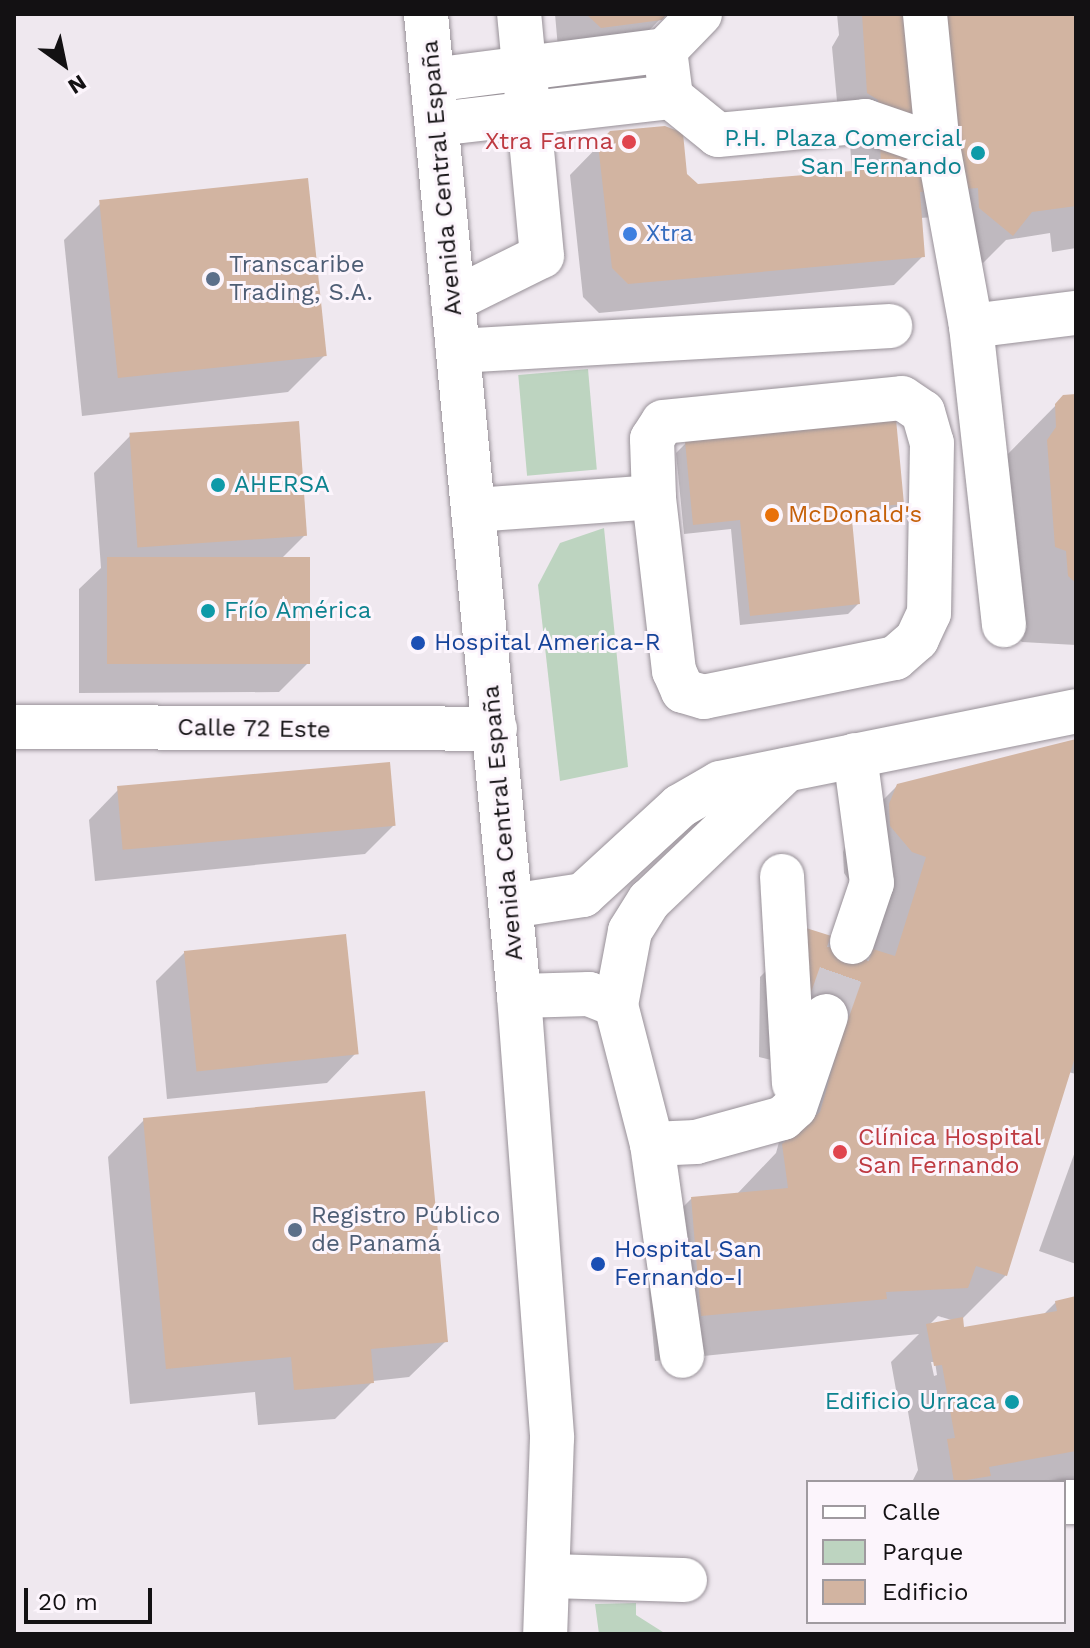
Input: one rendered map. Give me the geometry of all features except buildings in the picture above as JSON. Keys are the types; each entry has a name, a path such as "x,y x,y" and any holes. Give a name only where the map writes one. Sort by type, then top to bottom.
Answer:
{"main road":[{"name":"Avenida Central España","path":"426,14 519,996 552,1438 545,1634"},
{"path":"453,300 542,256 519,14"},
{"path":"432,80 665,50 700,14"},
{"path":"925,14 938,146 971,326 1004,625"},
{"path":"665,50 671,97 718,135 865,121 938,146"},
{"path":"437,124 671,97"},
{"path":"971,326 1076,313"},
{"path":"458,351 890,326"},
{"path":"902,398 923,412 932,443 929,613 917,639 895,658 704,697 683,691 674,671 654,497 652,439 663,422 902,398"},
{"path":"474,510 654,497"},
{"path":"511,906 583,895 680,806 720,783 1076,711"},
{"name":"Calle 72 Este","path":"14,727 495,729"},
{"path":"852,942 872,883 855,755"},
{"path":"682,1356 652,1144 616,1005 630,931 649,901 786,770"},
{"path":"782,876 795,1107"},
{"path":"519,996 589,994 616,1005"},
{"path":"652,1144 723,1137 768,1126 795,1107 826,1016"},
{"path":"548,1576 685,1580"}],"green space":[{"path":"588,369 597,470 527,476 518,375"},
{"path":"604,528 628,767 560,781 538,585 560,543"},
{"path":"636,1603 636,1615 666,1634 599,1634 595,1604"}],"tunnel":[{"path":"826,1016 852,942"}],"place":[{"name":"Xtra Farma","path":"629,142"},
{"name":"P.H. Plaza Comercial San Fernando","path":"978,153"},
{"name":"Xtra","path":"630,234"},
{"name":"Transcaribe Trading, S.A.","path":"213,279"},
{"name":"AHERSA","path":"218,485"},
{"name":"McDonald's","path":"772,515"},
{"name":"Frío América","path":"208,611"},
{"name":"Hospital America-R","path":"418,643"},
{"name":"Clínica Hospital San Fernando","path":"840,1152"},
{"name":"Registro Público de Panamá","path":"295,1230"},
{"name":"Hospital San Fernando-I","path":"598,1264"},
{"name":"Edificio Urraca","path":"1012,1402"}]}
